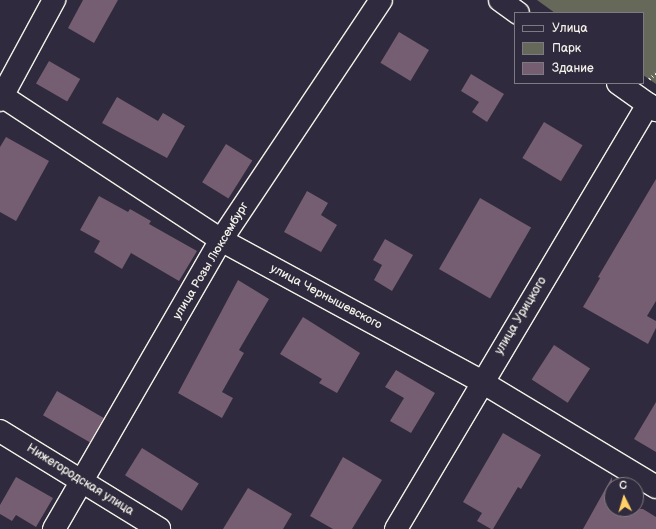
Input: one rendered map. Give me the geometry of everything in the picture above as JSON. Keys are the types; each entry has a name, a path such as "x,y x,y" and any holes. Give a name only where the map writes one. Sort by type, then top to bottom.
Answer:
{"street":[{"path":"1,98 54,0"},
{"name":"улица Розы Люксембург","path":"54,529 221,240 381,0"},
{"path":"500,0 517,12"},
{"path":"619,84 652,107"},
{"name":"улица Чернышевского","path":"1,98 221,240 482,382 656,487"},
{"name":"улица Урицкого","path":"396,529 482,382 652,107"},
{"name":"Нижегородская улица","path":"0,431 82,480 159,529"}],"path":[{"path":"649,79 656,73"}],"green space":[{"path":"537,0 656,0 656,84 644,76 644,12 554,12"}],"building":[{"path":"83,0 118,0 94,43 68,28"},
{"path":"399,32 429,50 410,81 380,63"},
{"path":"49,61 80,79 67,102 36,84"},
{"path":"471,74 504,94 487,122 472,112 479,102 461,91"},
{"path":"117,97 158,121 163,113 185,126 167,158 102,123"},
{"path":"544,122 583,145 561,181 522,158"},
{"path":"6,137 49,161 16,221 0,212 0,147"},
{"path":"226,144 252,160 228,199 202,182"},
{"path":"656,179 656,301 647,316 656,321 656,328 648,344 583,307 600,278 598,277"},
{"path":"307,191 328,203 321,215 337,225 321,252 284,232"},
{"path":"99,196 128,212 130,209 151,221 149,224 197,251 179,281 131,253 122,269 94,252 100,241 80,230"},
{"path":"480,198 531,227 490,299 439,269"},
{"path":"385,239 413,255 392,291 374,280 382,265 373,260"},
{"path":"238,280 269,299 239,350 244,353 222,392 233,398 222,418 178,393"},
{"path":"303,317 360,353 337,393 319,383 322,379 280,354"},
{"path":"554,345 590,368 568,403 532,379"},
{"path":"396,370 435,393 411,433 390,421 404,398 385,387"},
{"path":"57,391 104,418 90,442 43,415"},
{"path":"656,402 656,452 634,439"},
{"path":"503,433 541,455 521,489 518,487 493,529 491,529 477,521 482,513 463,502"},
{"path":"142,448 199,484 182,511 125,475"},
{"path":"343,457 382,480 352,529 333,529 310,516"},
{"path":"16,477 53,498 36,527 16,515 12,521 0,514 0,505"},
{"path":"248,488 292,514 283,529 223,529"},
{"path":"604,491 604,517 644,517 644,510 656,517 656,529 583,529"}]}
